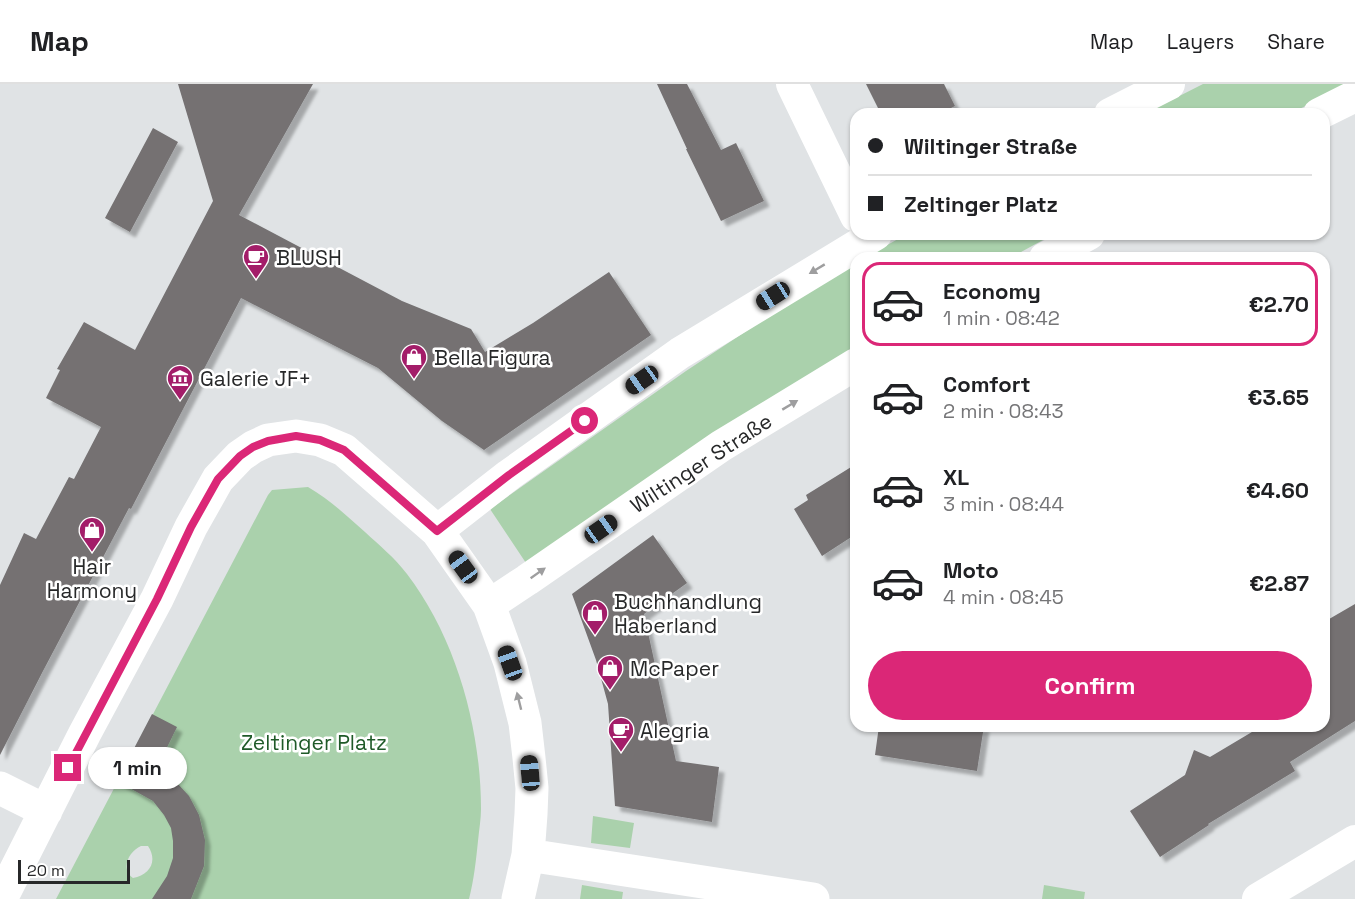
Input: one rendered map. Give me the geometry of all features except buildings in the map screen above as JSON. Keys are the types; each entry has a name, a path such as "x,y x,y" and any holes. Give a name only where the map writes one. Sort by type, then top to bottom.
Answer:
{"street":[{"path":"792,84 850,199"},
{"path":"1122,108 1169,84"},
{"path":"1330,108 1355,96"},
{"path":"437,531 509,475 680,353 852,240"},
{"path":"1055,252 1078,240"},
{"name":"Wiltinger Straße","path":"489,605 721,446 850,368"},
{"path":"1,899 218,479 240,456 253,447 268,441 296,436 320,440 344,450 437,531 489,605 510,663 525,723 532,788 528,855 518,899"},
{"path":"0,788 46,811"},
{"path":"1258,899 1355,841"},
{"path":"528,855 813,899"}],"green space":[{"path":"1203,84 1351,84 1301,108 1156,108"},
{"path":"896,240 1043,240 1021,252 875,252"},
{"path":"850,267 850,352 720,430 526,563 490,509 686,371 784,306"},
{"name":"Zeltinger Platz","path":"308,487 338,508 402,568 424,599 439,626 452,655 471,716 480,778 481,817 469,899 56,899 268,495 272,490","holes":["148,846 152,857 151,866 144,874 133,878 127,870 130,856 137,848"]},
{"path":"593,816 634,823 630,848 591,843"},
{"path":"582,885 623,892 622,899 580,899"},
{"path":"1044,885 1085,892 1084,899 1042,899"}],"place":[{"name":"BLUSH","path":"256,280"},
{"name":"Bella Figura","path":"414,380"},
{"name":"Galerie JF+","path":"180,401"},
{"name":"Hair Harmony","path":"92,553"},
{"name":"Buchhandlung Haberland","path":"595,636"},
{"name":"McPaper","path":"610,691"},
{"name":"Alegria","path":"621,753"}],"route":[{"path":"68,768 157,599 191,527 218,479 240,456 253,447 268,441 296,436 320,440 344,450 437,531 509,475 585,421"}]}
